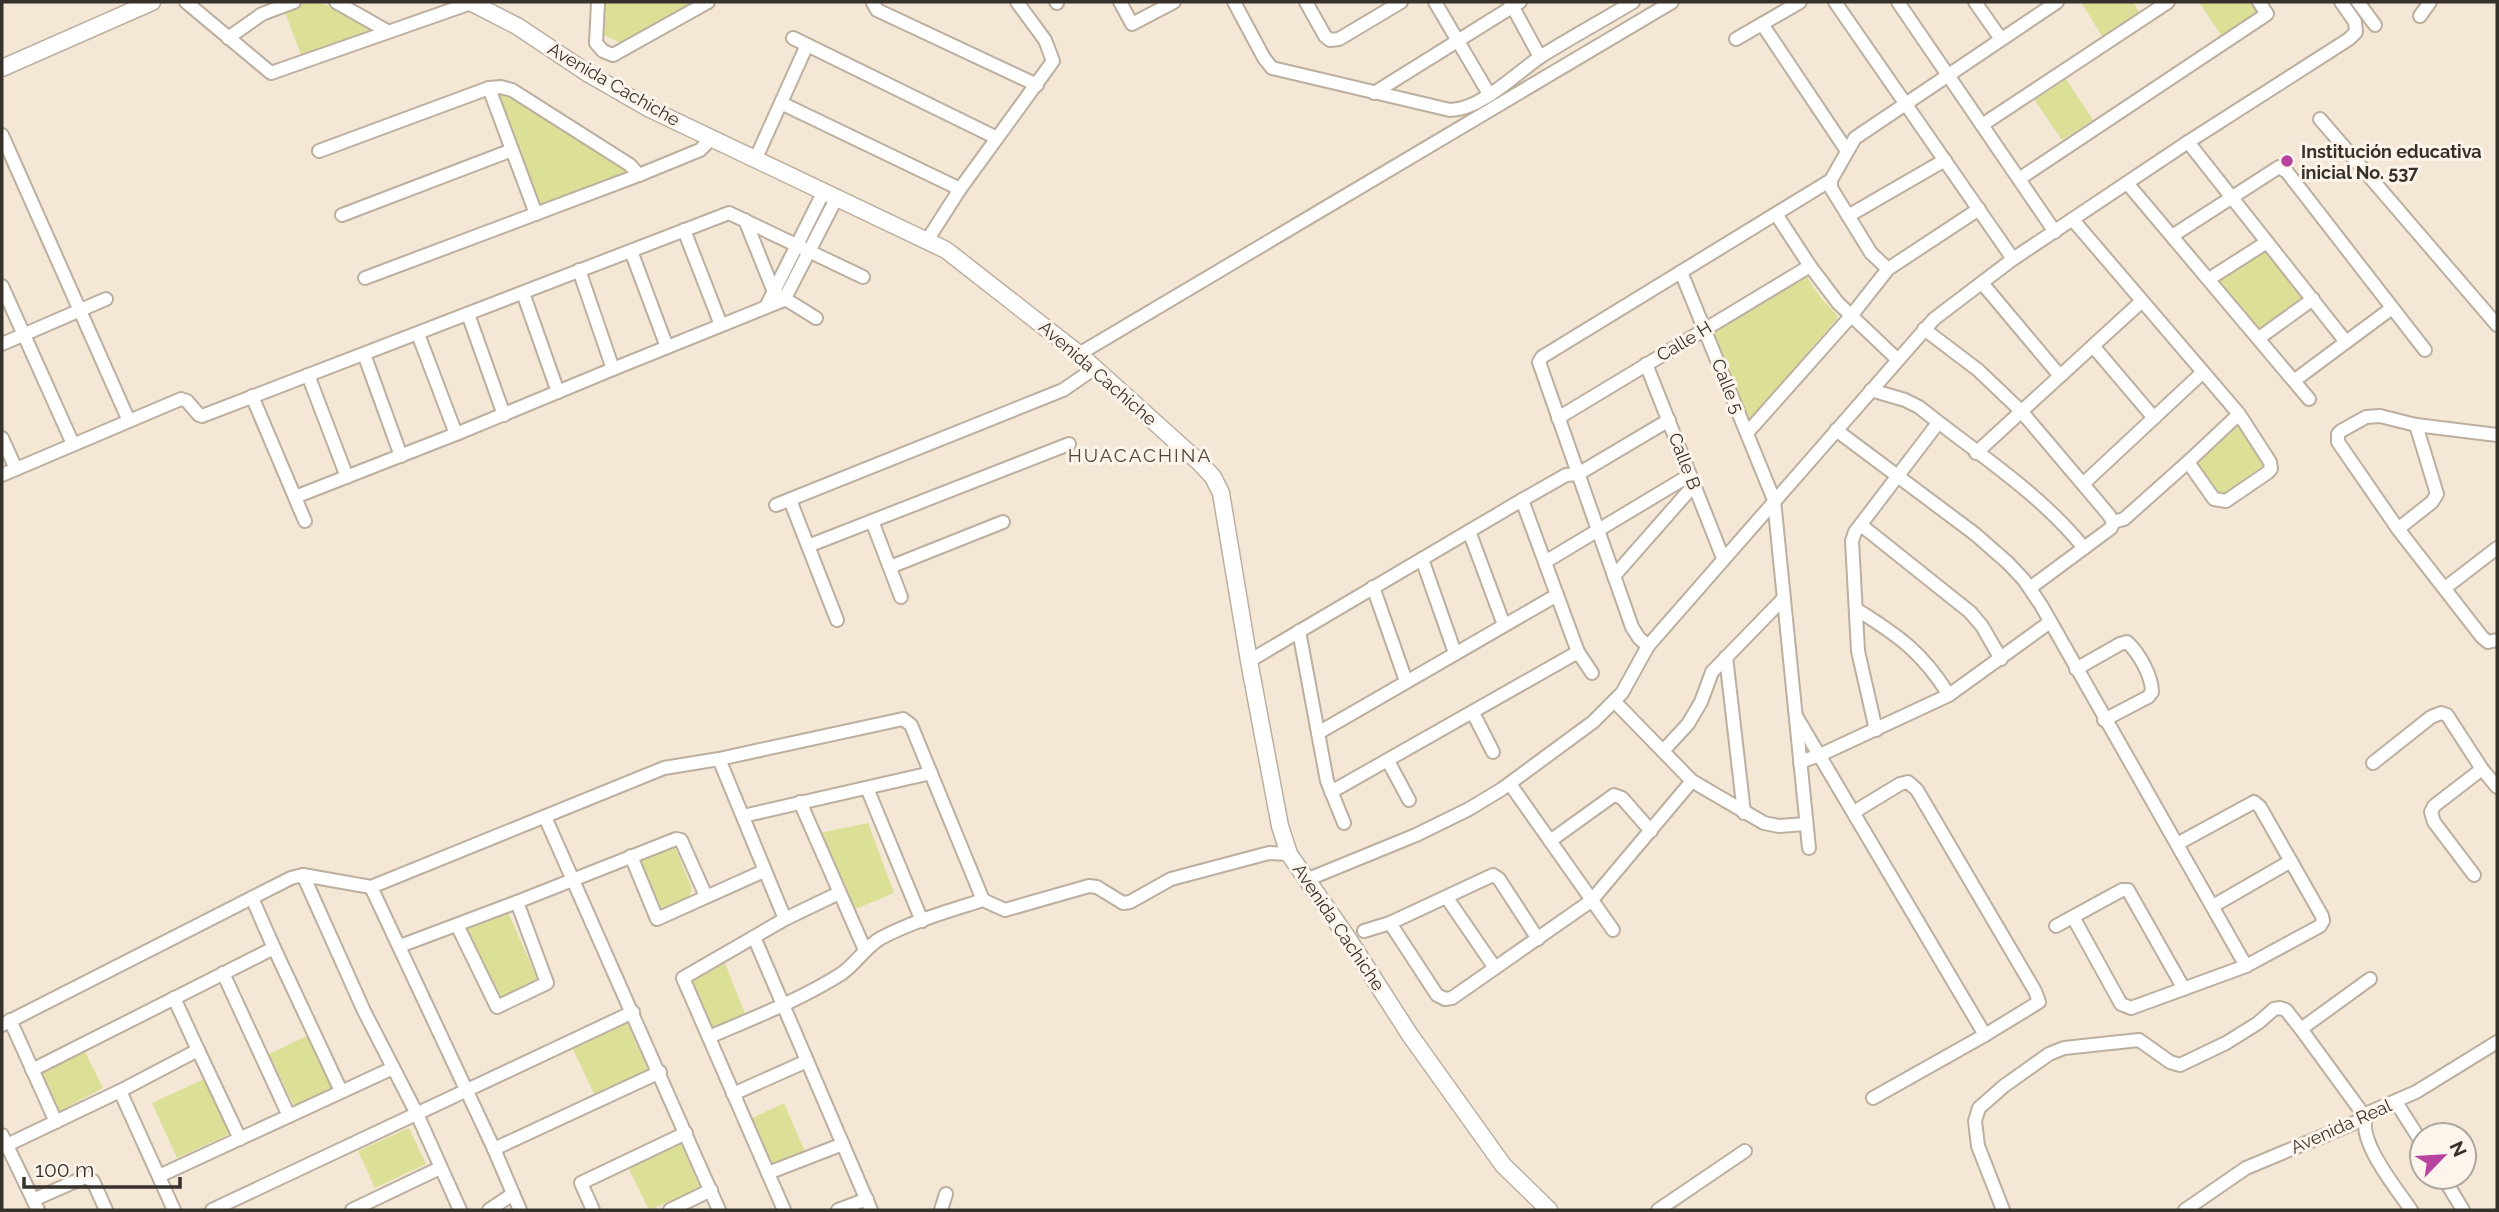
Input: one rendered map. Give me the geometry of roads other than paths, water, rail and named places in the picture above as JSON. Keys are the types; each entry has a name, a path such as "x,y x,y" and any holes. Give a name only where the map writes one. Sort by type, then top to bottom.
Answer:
{"street":[{"path":"2,68 152,2"},
{"path":"186,2 271,73 471,2"},
{"path":"228,38 262,15 294,2"},
{"path":"336,2 387,31"},
{"name":"Avenida Cachiche","path":"471,2 517,26 589,74 650,109 757,158 830,196 928,239 965,264 1079,354 1213,477 1221,493 1280,826 1289,854 1410,1035 1503,1165 1549,1210"},
{"path":"598,2 596,43 603,51 613,55 708,2"},
{"path":"928,239 960,189 1053,61 1045,40 1017,2"},
{"path":"1120,2 1132,24 1174,2"},
{"path":"1234,2 1272,68 1450,110 1459,110 1489,94 1540,57 1633,2"},
{"path":"1306,2 1330,40 1339,39 1401,2"},
{"path":"1436,2 1489,94"},
{"path":"1079,354 1672,2"},
{"path":"1736,39 1800,2"},
{"path":"1835,2 2013,259"},
{"path":"1898,2 2054,232"},
{"path":"1975,2 2001,39"},
{"path":"1888,269 1871,253 1831,188 1831,180 1855,138 2056,2"},
{"path":"1982,125 2168,2"},
{"path":"2019,178 2267,13 2259,2"},
{"path":"2420,16 2430,2"},
{"path":"873,3 877,10 1037,85"},
{"path":"1374,93 1514,3 1540,57"},
{"path":"2351,4 2375,25"},
{"path":"1306,880 1469,810 1510,784 1593,722 1614,701 1633,675 1647,646 1934,319 2013,259 2349,38 2356,32 2351,4"},
{"path":"1762,24 1847,151"},
{"path":"793,38 998,138"},
{"path":"757,158 807,45"},
{"path":"319,151 489,88 501,87 512,90 630,165 639,175"},
{"path":"489,88 536,214"},
{"path":"781,103 960,189"},
{"path":"2320,119 2497,325"},
{"path":"2,135 129,421"},
{"path":"365,278 639,175 700,150 712,138"},
{"path":"2188,142 2346,342"},
{"path":"342,215 512,150"},
{"path":"1848,216 1945,159"},
{"path":"2172,236 2279,167 2287,172 2425,350"},
{"path":"1647,646 1632,627 1539,362 1542,357 1831,180"},
{"path":"2127,183 2309,399"},
{"path":"295,497 504,415 766,307 779,296 830,196"},
{"path":"1747,433 1851,316 1888,269 1979,209"},
{"path":"2,475 181,399 187,401 202,416 729,213 863,277"},
{"path":"1776,214 1810,265 1851,316 1898,359"},
{"path":"745,220 779,296 816,318"},
{"path":"2073,220 2239,414 2270,462 2271,469 2226,501 2219,501 2214,499 2188,462"},
{"path":"684,230 720,325"},
{"path":"2209,279 2267,242"},
{"path":"631,251 667,347"},
{"name":"Calle H","path":"1558,418 1810,265"},
{"path":"579,271 613,369"},
{"name":"Calle 5","path":"1681,272 1774,500 1809,848"},
{"path":"1982,283 2060,376"},
{"path":"2,286 73,444"},
{"path":"523,293 558,392"},
{"path":"2,344 106,299"},
{"path":"2259,338 2313,299"},
{"path":"1976,453 2142,300"},
{"path":"2295,380 2392,308"},
{"path":"468,314 504,415"},
{"path":"1924,330 1978,370 2021,411 2113,522"},
{"path":"418,334 456,434"},
{"path":"2093,346 2154,418"},
{"path":"364,354 401,456"},
{"name":"Calle B","path":"1646,364 1723,558"},
{"path":"776,506 1063,390 1095,368"},
{"path":"2083,484 2203,372"},
{"path":"308,375 347,477"},
{"path":"1871,390 1919,407 2064,523 2084,548"},
{"path":"252,396 305,521"},
{"path":"2113,522 2124,519 2239,414"},
{"path":"2497,435 2416,425 2380,416 2366,416 2338,434 2338,442 2398,529 2482,637 2488,642 2497,640"},
{"path":"1249,661 1522,500 1566,475 1578,474 1669,420"},
{"path":"1876,730 1858,651 1852,541 1896,476 1938,423"},
{"path":"2398,529 2432,502 2437,494 2416,425"},
{"path":"1836,430 1975,534 2008,563 2030,588 2246,966"},
{"path":"2,438 16,469"},
{"path":"808,546 1069,443"},
{"path":"1545,562 1692,480"},
{"path":"1614,576 1692,480"},
{"path":"790,500 837,620"},
{"path":"1522,500 1578,652 1592,673"},
{"path":"872,521 901,597"},
{"path":"890,567 1003,522"},
{"path":"2030,588 2111,528 2113,522"},
{"path":"1861,525 1970,612 1982,625 2001,659"},
{"path":"1469,531 1504,625"},
{"path":"2445,588 2497,548"},
{"path":"1422,559 1455,653"},
{"path":"1373,587 1406,681"},
{"path":"1318,733 1557,594"},
{"path":"1663,751 1688,724 1701,702 1712,672 1782,600"},
{"path":"1856,609 1892,631 1919,653 1934,670 1949,695"},
{"path":"1800,762 1949,695 2050,622"},
{"path":"1299,631 1331,793 1344,823"},
{"path":"2076,669 2120,644 2127,642 2133,647 2152,683 2152,692 2148,697 2104,720"},
{"path":"1331,793 1578,652"},
{"path":"1726,657 1744,813"},
{"path":"1614,701 1692,782 1764,823 1779,826 1806,824"},
{"path":"1794,712 1985,1035"},
{"path":"1473,713 1493,752"},
{"path":"2373,763 2431,717 2441,713 2447,715 2497,787"},
{"path":"56,1122 6,1023 291,878 303,875 371,887 664,768 719,759 904,719 911,725 983,900"},
{"path":"719,759 785,919"},
{"path":"1388,761 1409,800"},
{"path":"2474,875 2434,822 2431,812 2434,806 2482,769"},
{"path":"743,816 931,773"},
{"path":"1390,923 1437,995 1444,999 1452,998 1591,901 1692,782"},
{"path":"1853,812 1900,783 1908,782 1917,790 2039,1002 1873,1098"},
{"path":"1510,784 1614,930"},
{"path":"866,788 922,920"},
{"path":"1549,841 1614,795 1622,798 1651,831"},
{"path":"800,803 865,950"},
{"path":"2073,917 2101,971 2125,1007 2131,1008 2246,966 2323,922 2260,807 2253,803 2177,844"},
{"path":"545,817 719,1210"},
{"path":"400,946 678,839 706,896"},
{"path":"709,1037 783,1005 842,973 865,950 882,938 922,920 983,900 1005,910 1089,886 1097,887 1123,903 1130,902 1171,879 1269,853 1289,854"},
{"path":"631,856 657,919 764,871"},
{"path":"2213,906 2291,861"},
{"path":"303,875 364,1011 417,1114 460,1210"},
{"path":"1364,931 1390,923 1493,875 1499,879 1538,939"},
{"path":"371,887 520,1210"},
{"path":"2056,926 2122,890 2128,890 2184,989"},
{"path":"784,1210 683,978 785,919 839,892"},
{"path":"252,898 341,1091"},
{"path":"1447,898 1495,968"},
{"path":"457,925 497,1007 547,983 517,902"},
{"path":"754,937 869,1205 838,1210"},
{"path":"32,1070 274,948"},
{"path":"223,973 289,1116"},
{"path":"2301,1029 2370,979"},
{"path":"174,998 240,1139"},
{"path":"2003,1210 1978,1146 1975,1121 1979,1108 2049,1054 2064,1048 2139,1040 2170,1062 2180,1065 2226,1043 2258,1023 2274,1009 2280,1008 2286,1010 2301,1029 2366,1118 2364,1132 2372,1150 2411,1210"},
{"path":"212,1210 633,1012"},
{"name":"Avenida Real","path":"2186,1210 2246,1168 2366,1118 2370,1112 2396,1102 2497,1042"},
{"path":"106,1210 93,1181 85,1178 35,1205 4,1140 56,1122 198,1050"},
{"path":"733,1094 807,1061"},
{"path":"159,1176 393,1068"},
{"path":"494,1149 660,1072"},
{"path":"120,1091 174,1210"},
{"path":"2396,1102 2408,1121"},
{"path":"593,1210 581,1183 686,1133"},
{"path":"768,1173 843,1144"},
{"path":"1658,1210 1745,1152"},
{"path":"352,1210 440,1168"},
{"path":"670,1210 711,1190"},
{"path":"2451,1191 2463,1210"},
{"path":"489,1210 513,1194"},
{"path":"941,1210 946,1194"}],"place":[{"name":"Institución educativa inicial No. 537","path":"2287,161"}],"district":[{"name":"HUACACHINA","path":"1140,455"}]}
